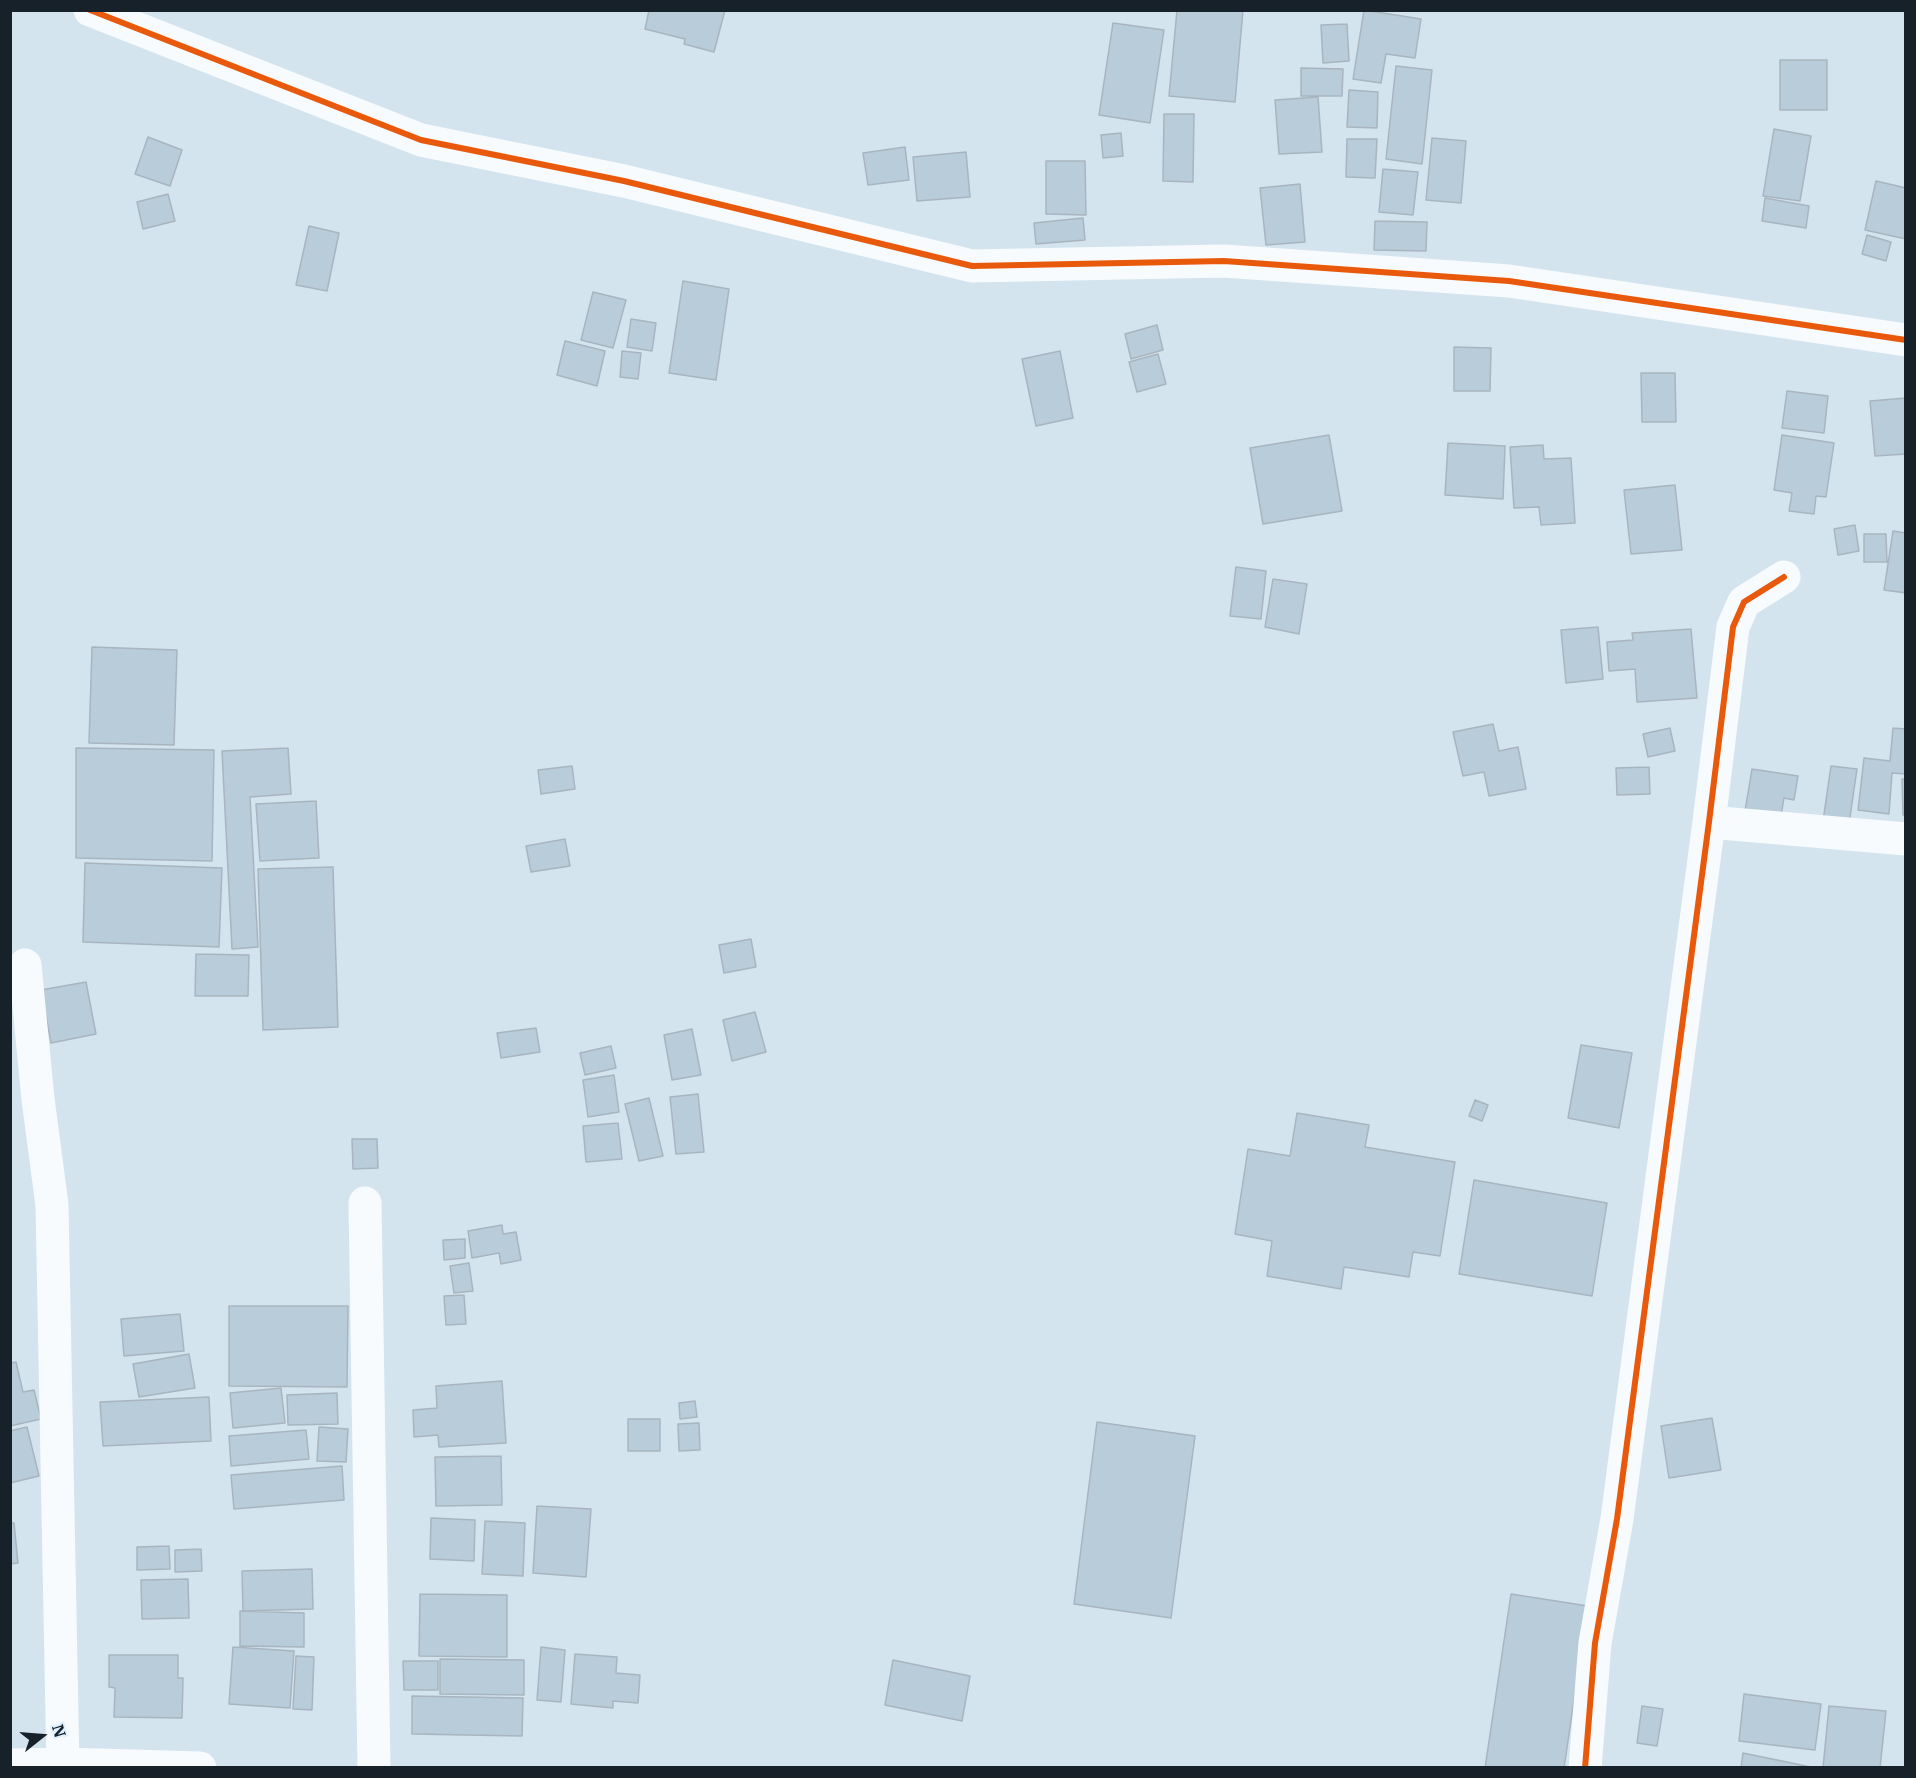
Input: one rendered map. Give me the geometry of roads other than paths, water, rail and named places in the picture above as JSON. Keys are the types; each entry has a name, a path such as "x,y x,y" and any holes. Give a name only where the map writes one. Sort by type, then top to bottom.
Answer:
{"street":[{"path":"90,10 420,140 624,180 972,266 1224,261 1509,281 1905,340"},
{"path":"1585,1767 1595,1643 1617,1519 1733,627 1744,602 1784,577"},
{"path":"1709,822 1905,839"},
{"path":"26,964 38,1099 52,1205 63,1766"},
{"path":"365,1203 374,1767"},
{"path":"10,1765 200,1767"}]}
